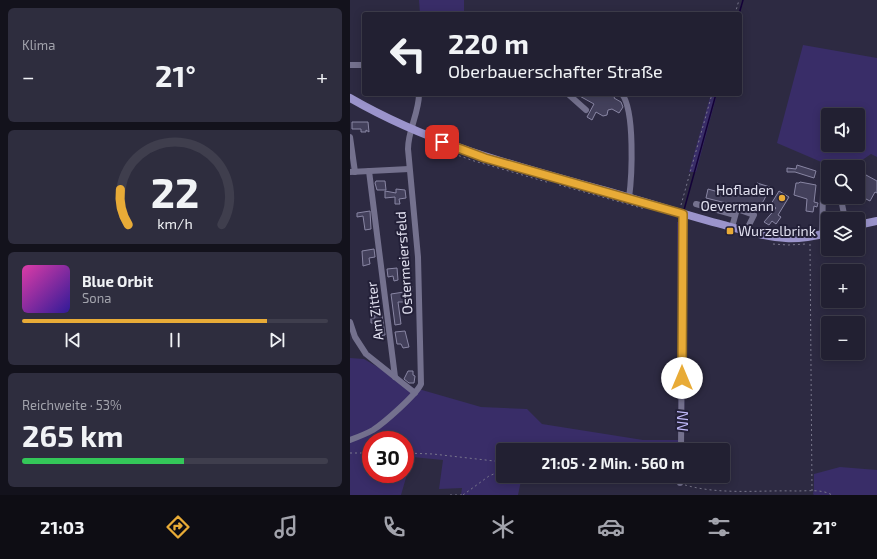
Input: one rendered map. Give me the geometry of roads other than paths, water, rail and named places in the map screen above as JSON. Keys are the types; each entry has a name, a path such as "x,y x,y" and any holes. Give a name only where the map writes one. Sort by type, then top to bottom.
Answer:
{"main road":[{"path":"350,98 387,119 485,158 746,231 787,238 821,235"},
{"path":"865,224 877,221"}],"street":[{"path":"350,65 362,65"},
{"name":"Ostermeiersfeld","path":"415,393 421,384 422,375 419,274 409,169 408,140 419,104 420,96"},
{"path":"570,96 586,110"},
{"path":"623,96 627,106 630,139 631,173 629,198"},
{"path":"350,137 353,172 409,169"},
{"name":"Am Zitter","path":"369,171 395,377"},
{"path":"696,204 736,215"},
{"path":"732,227 737,209 754,214 746,231"},
{"path":"681,213 681,443"},
{"name":"Am Zitter","path":"350,322 355,337 366,354 415,393"},
{"path":"350,440 373,429 415,393"}],"waterway":[{"name":"NN","path":"740,12 743,0"},
{"name":"NN","path":"684,210 715,96"}],"place":[{"name":"Hofladen Oevermann","path":"782,198"},
{"name":"Wurzelbrink","path":"730,231"}]}
